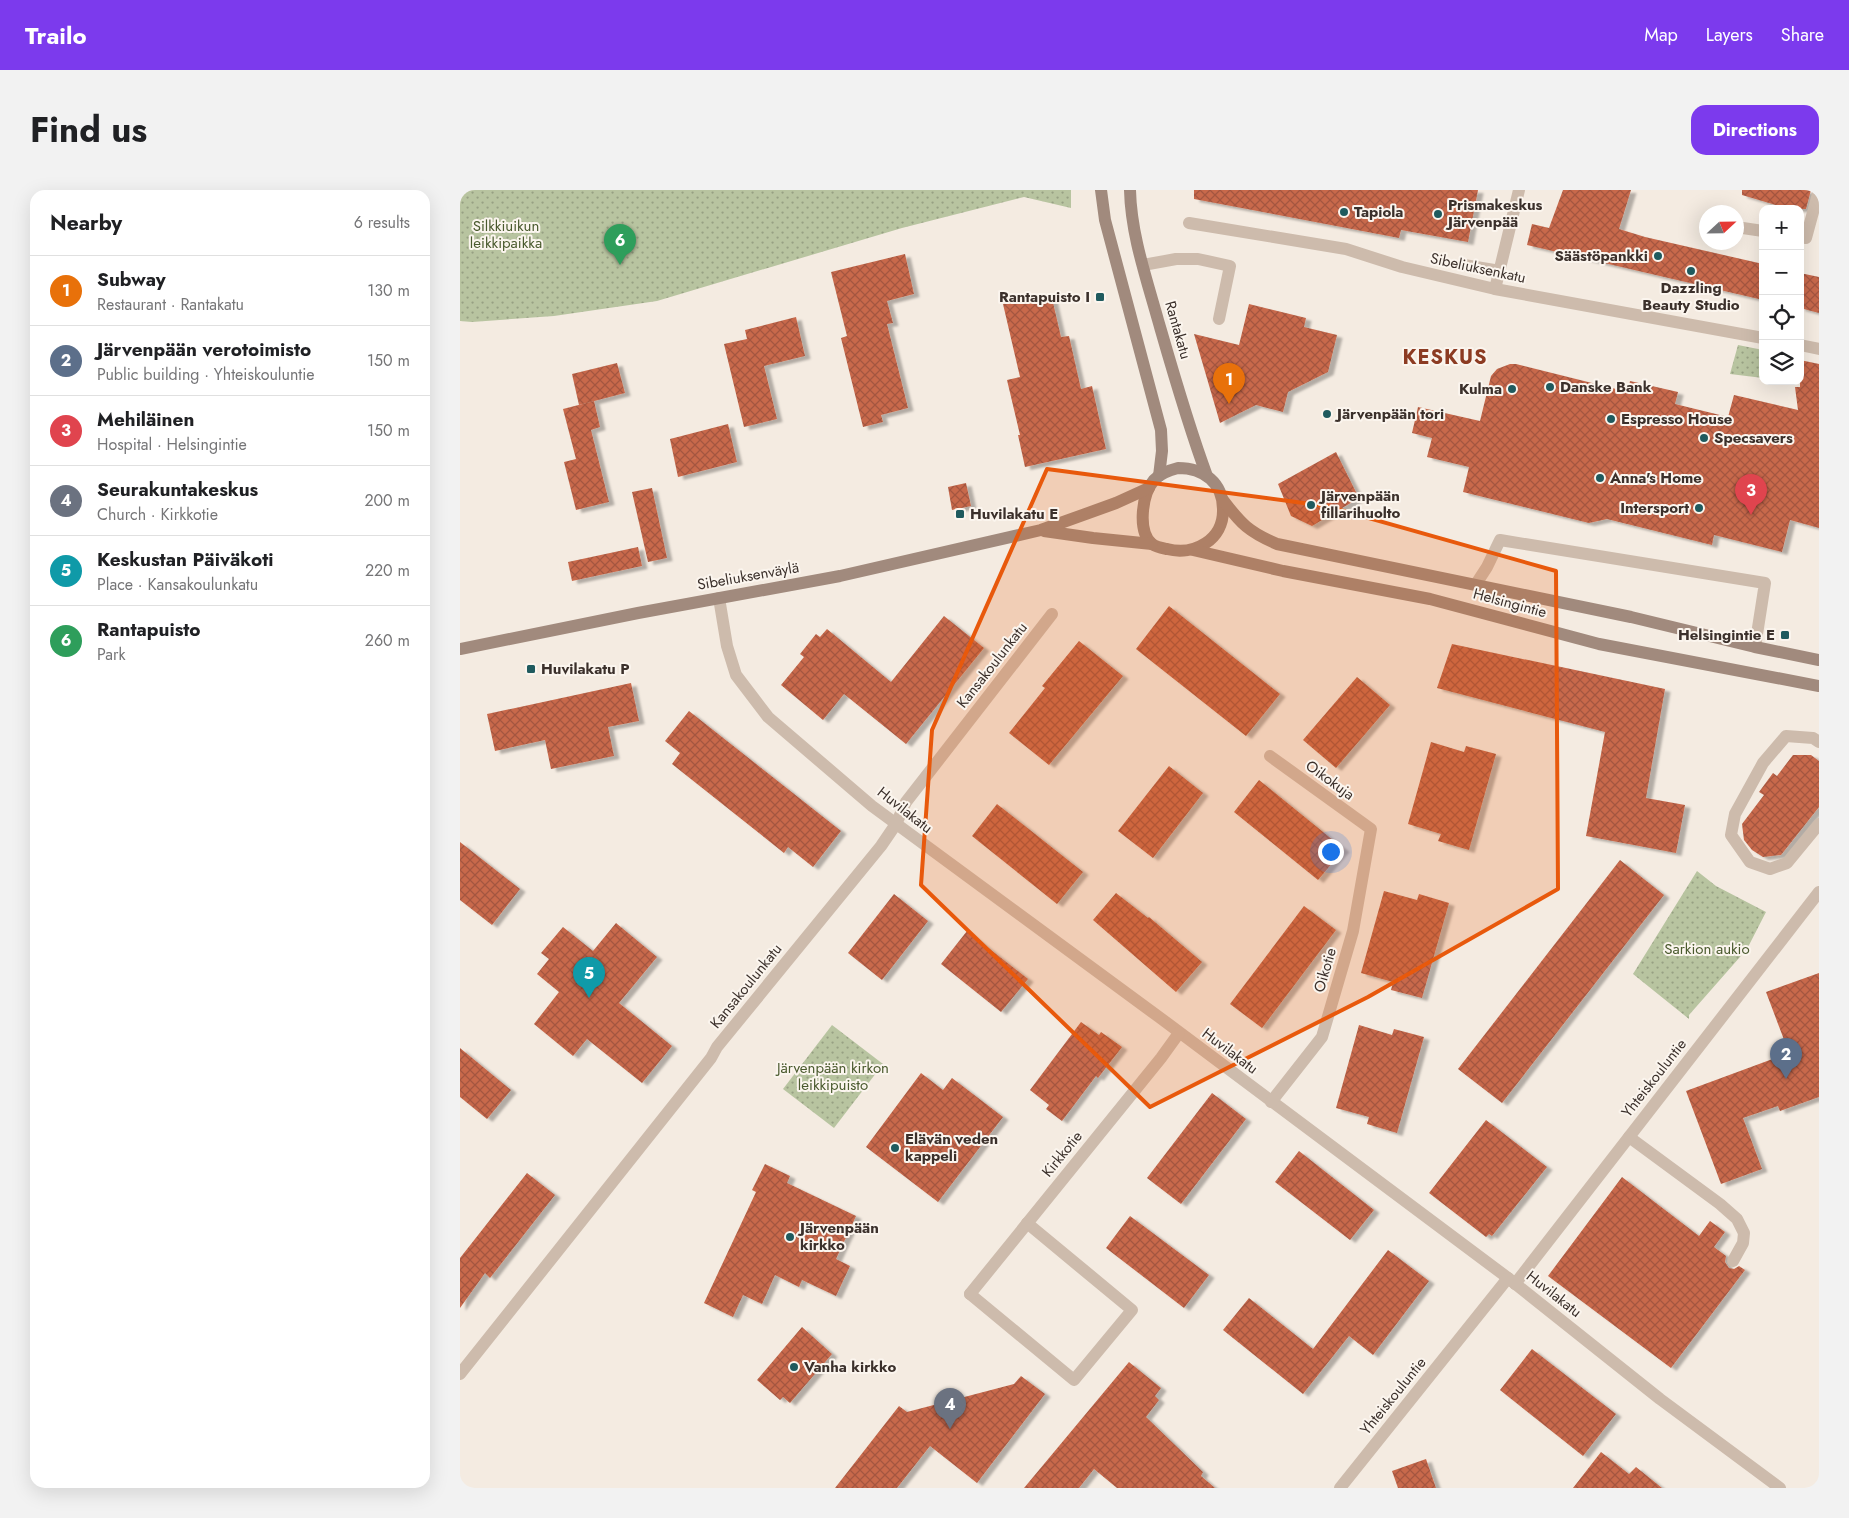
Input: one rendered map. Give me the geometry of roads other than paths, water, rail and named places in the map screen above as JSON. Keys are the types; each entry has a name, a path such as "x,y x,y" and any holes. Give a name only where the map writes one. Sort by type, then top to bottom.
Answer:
{"main road":[{"path":"1101,190 1105,220 1161,430 1162,456 1160,476"},
{"name":"Rantakatu","path":"1130,190 1134,230 1143,265 1192,433 1207,476"},
{"path":"1184,468 1207,476 1215,482 1223,500 1223,514 1220,526 1208,541 1203,546 1193,550 1174,551 1152,544 1145,531 1142,516 1144,501 1154,480 1167,471 1184,468"},
{"name":"Sibeliuksenväylä","path":"460,649 840,576 1041,530 1116,503 1149,488"},
{"name":"Helsingintie","path":"1223,500 1241,524 1258,536 1277,544 1631,617 1755,647 1819,660"},
{"name":"Sibeliuksenväylä","path":"1041,530 1152,544"},
{"name":"Helsingintie","path":"1193,550 1283,571 1430,598 1599,644 1819,686"}],"street":[{"path":"1496,289 1518,190"},
{"path":"1804,238 1806,238 1818,190"},
{"name":"Sibeliuksenkatu","path":"1189,223 1346,249 1403,262 1496,289 1759,337"},
{"path":"1744,228 1759,230"},
{"path":"1143,265 1176,258 1198,259 1230,266 1219,319"},
{"path":"1464,265 1500,271"},
{"path":"1804,346 1819,350"},
{"path":"1476,584 1487,567 1500,540 1765,583 1755,647"},
{"name":"Huvilakatu","path":"720,598 727,646 736,675 768,717 896,824 1512,1281 1660,1399 1780,1488"},
{"name":"Kansakoulunkatu","path":"460,1374 711,1058 717,1047 881,846 896,824 906,802 1052,614"},
{"path":"1819,742 1813,738 1786,736 1764,763 1735,814 1732,835 1750,862 1770,869 1788,863 1819,824"},
{"name":"Oikokuja","path":"1270,756 1371,829"},
{"name":"Oikotie","path":"1271,1102 1322,1037 1353,931 1371,829"},
{"name":"Yhteiskouluntie","path":"1340,1488 1512,1281 1629,1136 1819,892"},
{"name":"Kirkkotie","path":"1027,1223 1132,1310 1074,1380 970,1294 1027,1223 1161,1058 1179,1034"},
{"path":"1629,1136 1737,1218 1744,1233 1743,1243 1734,1262"}],"place":[{"name":"Tapiola","path":"1344,212"},
{"name":"Prismakeskus Järvenpää","path":"1438,214"},
{"name":"Säästöpankki","path":"1658,256"},
{"name":"Rantapuisto","path":"620,265"},
{"name":"Dazzling Beauty Studio","path":"1691,271"},
{"name":"Rantapuisto I","path":"1100,297"},
{"name":"Danske Bank","path":"1550,387"},
{"name":"Kulma","path":"1512,389"},
{"name":"Subway","path":"1229,404"},
{"name":"Järvenpään tori","path":"1327,414"},
{"name":"Espresso House","path":"1611,419"},
{"name":"Specsavers","path":"1704,438"},
{"name":"Anna's Home","path":"1600,478"},
{"name":"Järvenpään fillarihuolto","path":"1311,505"},
{"name":"Intersport","path":"1699,508"},
{"name":"Huvilakatu E","path":"960,514"},
{"name":"Mehiläinen","path":"1751,515"},
{"name":"Helsingintie E","path":"1785,635"},
{"name":"Huvilakatu P","path":"531,669"},
{"name":"Keskustan Päiväkoti","path":"589,998"},
{"name":"Järvenpään verotoimisto","path":"1786,1079"},
{"name":"Elävän veden kappeli","path":"895,1148"},
{"name":"Järvenpään kirkko","path":"790,1237"},
{"name":"Vanha kirkko","path":"794,1367"},
{"name":"Seurakuntakeskus","path":"950,1429"}],"district":[{"name":"KESKUS","path":"1445,357"}],"park label":[{"name":"Silkkiuikun leikkipaikka","path":"506,234"},
{"name":"Sarkion aukio","path":"1707,949"},
{"name":"Järvenpään kirkon leikkipuisto","path":"833,1076"}]}
